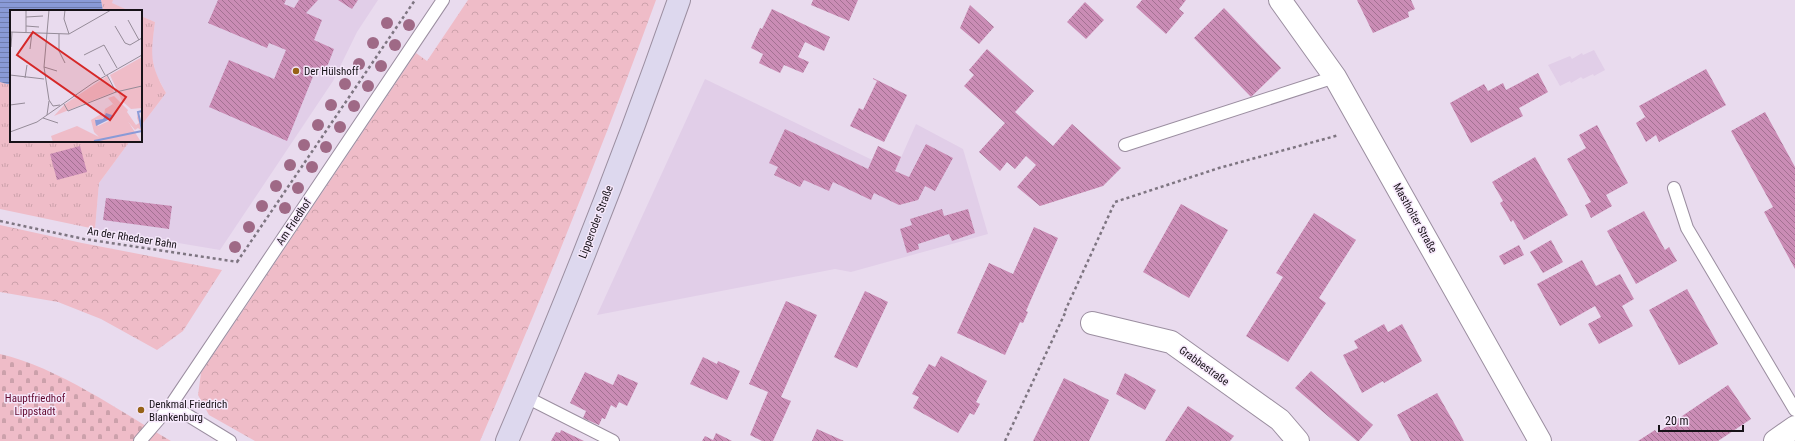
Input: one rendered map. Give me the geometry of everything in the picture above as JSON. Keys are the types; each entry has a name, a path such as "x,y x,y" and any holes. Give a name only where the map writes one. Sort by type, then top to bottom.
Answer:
{"main road":[{"name":"Lipperoder Straße","path":"507,441 555,328 649,85 679,0"}],"street":[{"name":"Mastholter Straße","path":"1280,0 1335,77 1540,441"},
{"name":"Grabbestraße","path":"1092,323 1171,342 1280,420 1298,441"},
{"path":"1775,441 1795,427"}],"lane":[{"name":"Am Friedhof","path":"140,441 170,405 443,0"},
{"path":"1125,145 1335,77"},
{"path":"1674,188 1686,228 1795,410"},
{"path":"526,397 613,441"},
{"path":"170,405 230,441"}],"path":[{"path":"237,262 415,0"},
{"path":"1005,441 1115,202 1219,168 1364,128"},
{"name":"An der Rhedaer Bahn","path":"0,221 84,239 237,262 262,270"},
{"path":"1065,311 1092,323"}],"shaded area":[{"path":"113,0 378,0 357,32 333,81 220,250 95,229 99,183 129,142 142,142 142,125 166,93 156,74 151,53 155,22 142,16 142,10 128,10 111,3"},
{"path":"1594,50 1605,70 1594,76 1593,74 1583,79 1581,77 1571,83 1570,81 1560,86 1548,65 1570,56 1572,59 1582,53 1583,55"},
{"path":"705,79 895,171 916,124 963,149 988,234 851,272 835,269 597,315"}],"green space":[{"path":"101,0 113,0 112,3 128,10 103,10"},
{"path":"468,0 656,0 615,111 571,222 480,441 255,441 209,415 198,395 201,373 416,53 427,61"},
{"path":"142,16 155,22 152,51 154,66 160,83 166,93 142,125"},
{"path":"0,82 10,84 10,142 129,142 99,183 95,229 0,209"},
{"path":"0,225 82,243 222,270 183,331 157,350 101,319 58,302 0,292"},
{"name":"Hauptfriedhof Lippstadt","path":"0,354 22,360 66,379 171,441 0,441"}],"water":[{"path":"0,0 101,0 103,10 10,10 10,84 0,82"}],"building":[{"name":"Der Hülshoff","path":"218,0 286,0 284,4 294,8 299,0 318,0 306,13 322,20 314,40 334,49 325,72 316,69 287,141 209,107 229,60 274,79 286,50 269,43 267,48 208,23"},
{"path":"338,0 358,0 352,9"},
{"path":"813,0 858,0 849,21 811,5"},
{"path":"1142,0 1186,0 1179,9 1184,13 1166,34 1136,7"},
{"path":"1357,0 1411,0 1415,9 1408,12 1409,17 1373,33"},
{"path":"1085,2 1104,20 1086,39 1067,22"},
{"path":"970,5 994,27 979,44 960,28"},
{"path":"1224,8 1281,68 1251,97 1194,38"},
{"path":"772,9 830,37 824,51 805,42 798,57 809,62 803,73 784,65 780,73 759,63 763,54 751,48 760,28 762,29"},
{"path":"987,49 1034,91 1015,112 1053,146 1072,124 1121,168 1103,186 1040,206 1017,187 1036,165 1026,156 1015,169 1007,162 1000,171 979,152 1005,123 964,86 974,75 969,70"},
{"path":"1706,69 1726,105 1659,142 1656,135 1646,142 1636,123 1645,117 1650,125 1639,106"},
{"path":"1538,73 1548,92 1519,108 1523,116 1471,143 1450,103 1484,84 1488,91 1503,83 1506,90"},
{"path":"873,78 907,95 884,142 850,126 859,108 863,110 877,81"},
{"path":"1765,112 1795,167 1795,269 1764,212 1773,207 1731,131"},
{"path":"1597,125 1628,183 1606,195 1612,206 1591,218 1585,205 1591,202 1567,159 1586,148 1579,135"},
{"path":"785,129 868,169 878,146 901,157 895,171 909,177 926,144 953,158 935,191 925,186 918,200 899,205 874,193 871,200 833,182 829,191 804,180 800,187 774,175 778,167 769,163"},
{"path":"80,146 87,172 57,180 50,154"},
{"path":"1535,157 1568,215 1524,240 1513,220 1511,222 1500,203 1503,201 1492,182"},
{"path":"106,198 172,206 169,229 103,220"},
{"path":"1181,204 1228,230 1189,298 1143,272"},
{"path":"942,209 944,216 968,209 975,233 952,241 949,234 918,244 919,249 907,253 900,229 912,225 910,219"},
{"path":"1644,211 1665,250 1669,247 1677,261 1636,284 1607,231"},
{"path":"1314,213 1356,240 1319,298 1326,303 1288,362 1246,336 1283,277 1276,273"},
{"path":"1034,227 1058,238 1026,311 1028,312 1023,323 1020,322 1005,355 957,333 989,263 1013,274"},
{"path":"1551,240 1563,262 1543,273 1530,252"},
{"path":"1519,245 1524,255 1504,265 1499,256"},
{"path":"1582,260 1596,286 1620,274 1634,299 1622,306 1633,326 1599,344 1588,324 1601,317 1595,306 1560,326 1537,284"},
{"path":"1687,289 1718,344 1679,365 1649,310"},
{"path":"865,291 888,302 857,368 834,357"},
{"path":"786,301 817,315 781,397 791,401 773,441 762,441 750,435 768,392 749,384"},
{"path":"1384,324 1388,332 1402,324 1422,361 1384,383 1383,381 1362,393 1343,355 1358,348 1354,341"},
{"path":"941,356 987,381 976,402 980,404 974,415 970,413 958,433 913,408 919,397 912,394 929,364 935,367"},
{"path":"703,357 717,364 718,361 740,371 727,400 690,384"},
{"path":"1311,371 1373,425 1359,441 1357,441 1295,388"},
{"path":"585,372 613,385 618,374 638,383 627,406 619,402 616,408 611,405 605,419 602,418 599,425 583,418 586,411 570,403"},
{"path":"1125,373 1156,390 1145,410 1116,394"},
{"path":"1064,378 1109,400 1089,441 1033,441"},
{"path":"1728,385 1751,419 1718,441 1638,441 1655,430 1657,433"},
{"path":"1437,393 1464,441 1411,441 1397,415"},
{"path":"1188,406 1234,436 1230,441 1165,441"},
{"path":"817,429 844,441 812,441"},
{"path":"561,430 584,441 551,441 556,432 560,433"},
{"path":"716,433 732,441 702,441 705,436 713,440"}],"place":[{"name":"Der Hülshoff","path":"296,71"},
{"name":"Denkmal Friedrich Blankenburg","path":"141,410"}]}
